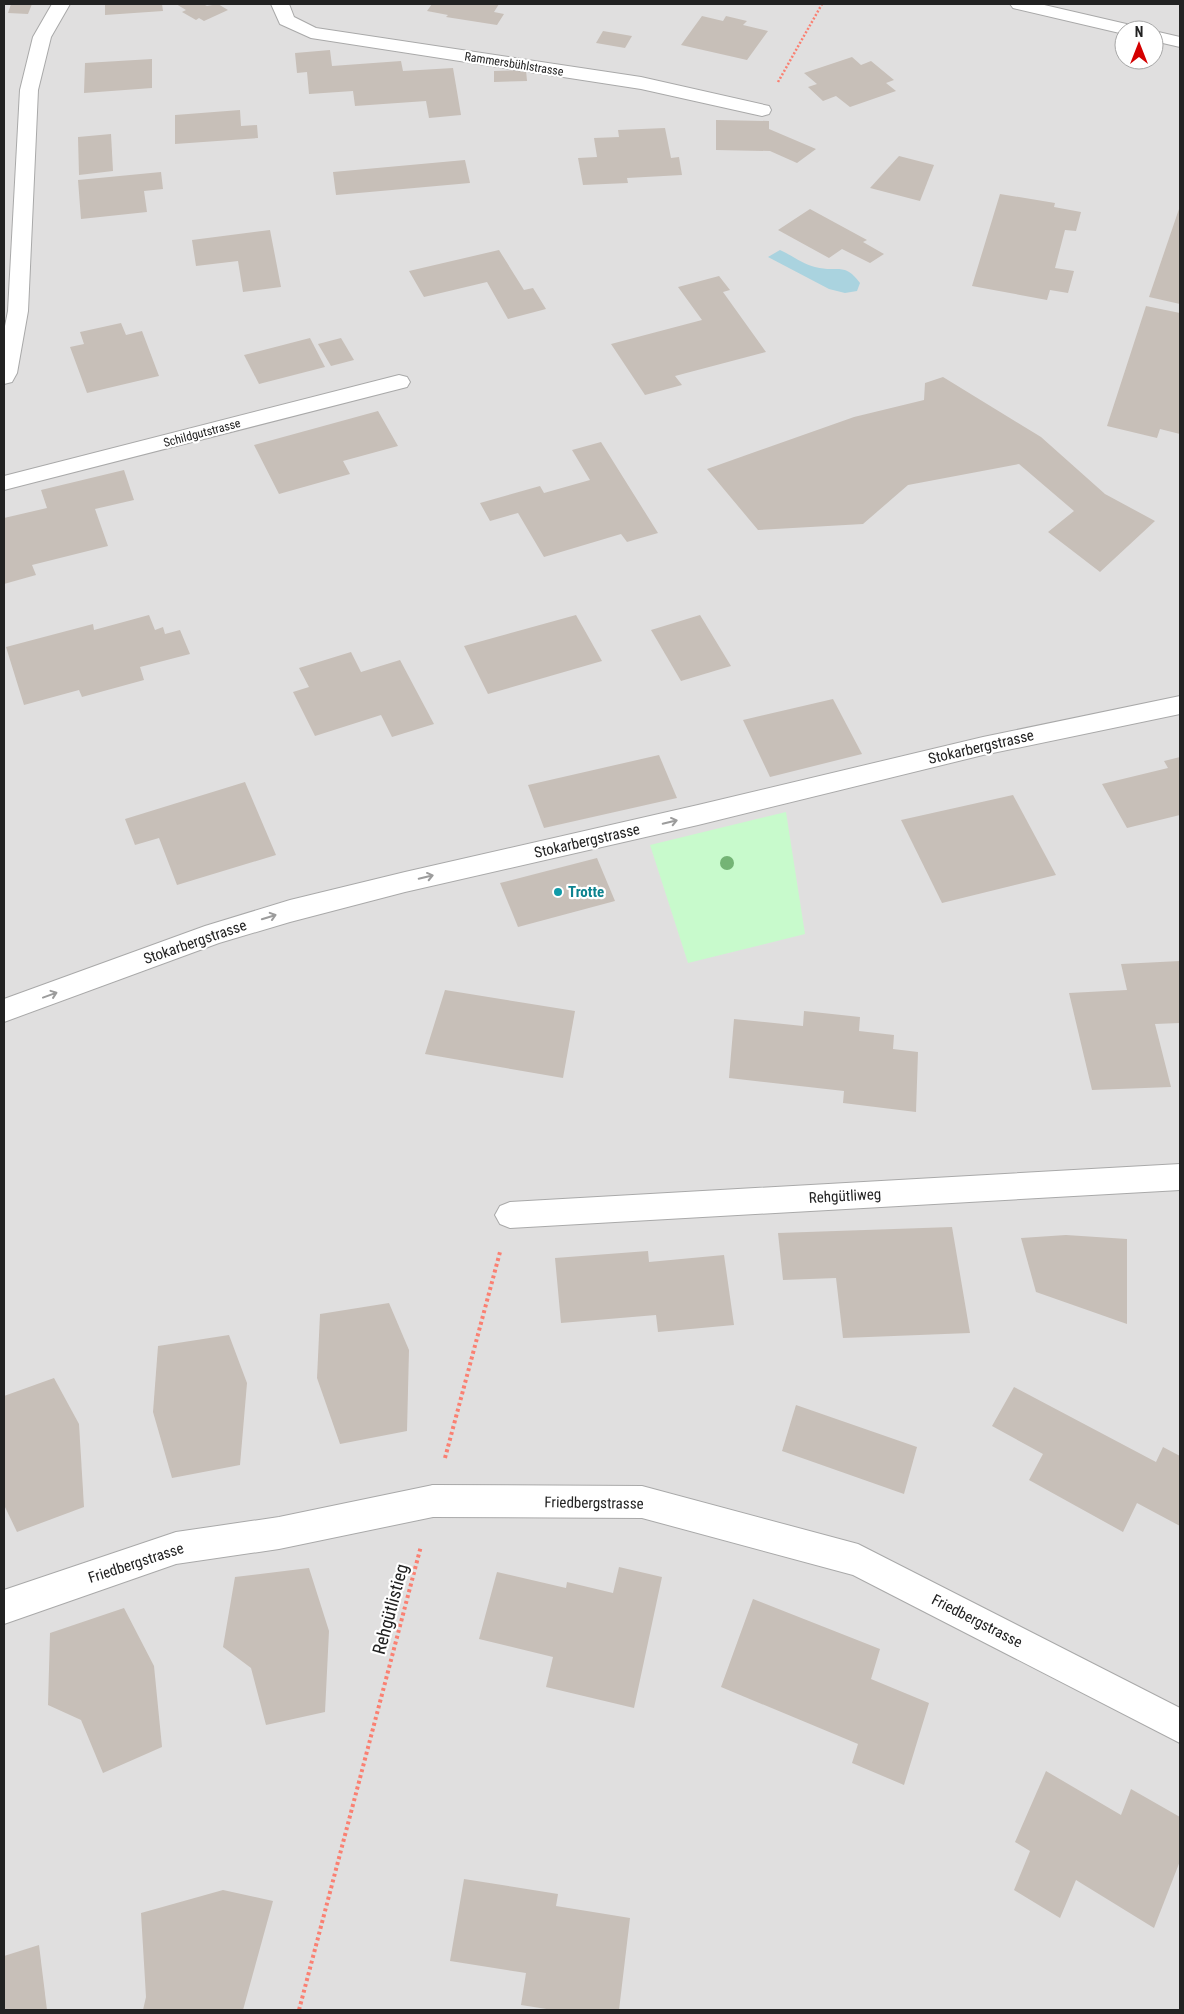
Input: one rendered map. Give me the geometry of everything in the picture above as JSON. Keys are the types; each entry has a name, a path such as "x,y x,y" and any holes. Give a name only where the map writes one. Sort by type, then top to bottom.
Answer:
{"street":[{"path":"4,377 18,311 29,90 42,37 61,4"},
{"name":"Rammersbühlstrasse","path":"280,4 286,20 311,33 641,83 762,110"},
{"path":"1019,4 1114,26"},
{"path":"1164,38 1180,42"},
{"name":"Schildgutstrasse","path":"4,483 399,382"},
{"name":"Stokarbergstrasse","path":"4,1011 214,934 290,911 404,882 698,816 983,746 1180,705"},
{"name":"Rehgütliweg","path":"510,1215 1180,1178"},
{"name":"Friedbergstrasse","path":"4,1607 176,1548 279,1533 433,1501 642,1502 858,1560 1180,1726"}],"path":[{"path":"762,110 822,4"},
{"name":"Rehgütlistieg","path":"299,2010 510,1215"}],"shaded area":[{"path":"4,4 1180,4 1180,2010 4,2010"}],"green space":[{"path":"786,812 805,934 688,963 650,845"}],"water":[{"path":"780,250 811,266 823,269 840,269 849,272 860,283 857,291 845,293 829,289 768,257"}],"building":[{"path":"11,4 32,4 28,14 8,13"},
{"path":"105,4 162,4 163,11 105,15"},
{"path":"176,4 203,4 207,6 218,4 228,10 204,21 199,18 196,20 182,12 186,10"},
{"path":"432,4 499,4 494,12 504,14 497,25 446,17 448,15 427,11"},
{"path":"702,16 723,21 726,16 747,21 743,25 768,31 747,60 681,45"},
{"path":"603,31 632,36 625,48 596,43"},
{"path":"330,50 332,66 401,61 403,71 453,68 461,115 429,118 426,101 355,106 353,91 309,94 307,72 297,73 295,53"},
{"path":"852,57 861,65 871,61 894,80 886,83 896,91 850,107 836,96 823,101 808,87 817,84 804,73"},
{"path":"152,59 152,88 84,93 85,63"},
{"path":"526,70 527,81 494,82 494,71"},
{"path":"240,110 241,126 257,125 258,138 175,144 175,115"},
{"path":"716,120 769,121 769,129 816,149 797,163 770,151 716,150"},
{"path":"665,128 671,158 679,157 682,175 627,178 628,183 583,185 578,158 597,157 594,138 619,137 618,130"},
{"path":"111,134 113,171 79,175 78,137"},
{"path":"899,156 934,165 920,201 870,188"},
{"path":"465,160 470,183 336,195 333,172"},
{"path":"161,172 163,189 144,191 147,212 81,219 78,180"},
{"path":"1000,194 1055,203 1054,207 1081,212 1076,231 1065,230 1055,268 1074,271 1068,293 1050,290 1047,300 972,286"},
{"path":"1180,206 1180,304 1149,297"},
{"path":"810,209 867,240 863,242 884,254 870,263 842,249 829,258 778,230"},
{"path":"270,230 281,287 243,292 238,261 196,266 192,240"},
{"path":"499,250 524,290 533,288 546,309 508,319 487,282 424,297 409,271"},
{"path":"719,276 730,290 723,292 766,352 675,376 682,385 645,395 611,344 702,320 678,287"},
{"path":"1146,306 1180,313 1180,434 1160,429 1157,438 1107,426"},
{"path":"121,323 126,335 142,331 159,376 87,393 70,347 84,344 80,332"},
{"path":"310,338 325,367 259,384 244,355"},
{"path":"341,338 354,360 331,366 318,344"},
{"path":"943,377 1041,437 1105,494 1155,521 1100,572 1048,532 1074,511 1019,464 908,485 863,524 758,530 707,469 854,417 924,400 925,383"},
{"path":"378,411 398,446 343,461 350,474 279,494 254,445"},
{"path":"601,442 658,533 627,542 621,534 544,557 518,513 490,521 480,503 540,486 544,493 590,480 572,450"},
{"path":"124,470 134,500 95,509 108,546 32,565 36,575 4,584 4,518 47,508 41,490"},
{"path":"149,615 155,630 163,627 165,634 180,630 190,654 140,667 144,680 82,697 79,690 24,705 6,647 93,624 94,630"},
{"path":"576,615 602,661 488,694 464,646"},
{"path":"700,615 731,666 681,681 651,630"},
{"path":"351,652 361,672 400,660 434,724 392,737 381,715 315,736 293,692 309,687 299,668"},
{"path":"833,699 862,754 770,777 743,720"},
{"path":"659,755 677,798 544,828 528,785"},
{"path":"1180,757 1180,815 1127,828 1102,784 1168,768 1164,761"},
{"path":"245,782 276,855 177,885 159,838 135,845 125,819"},
{"path":"1013,795 1056,875 942,903 901,820"},
{"name":"Trotte","path":"597,858 615,901 518,927 500,883"},
{"path":"1180,961 1180,1023 1155,1024 1171,1087 1092,1090 1069,993 1127,990 1121,964"},
{"path":"445,990 575,1011 563,1078 425,1054"},
{"path":"804,1011 860,1017 859,1031 894,1035 893,1049 918,1052 916,1112 843,1103 844,1091 729,1078 734,1019 803,1026"},
{"path":"952,1227 970,1333 843,1338 836,1278 783,1280 778,1233"},
{"path":"1066,1235 1127,1239 1127,1324 1036,1292 1021,1238"},
{"path":"648,1251 649,1262 724,1255 734,1325 658,1332 656,1315 561,1323 555,1258"},
{"path":"389,1303 409,1350 407,1431 340,1444 317,1378 320,1314"},
{"path":"229,1335 247,1383 240,1465 172,1478 153,1412 158,1346"},
{"path":"54,1378 79,1424 84,1507 17,1532 4,1505 4,1396"},
{"path":"1014,1387 1156,1462 1163,1447 1180,1456 1180,1526 1137,1503 1123,1532 1029,1480 1043,1454 992,1426"},
{"path":"796,1405 917,1447 904,1494 782,1451"},
{"path":"619,1567 662,1577 634,1708 546,1687 553,1657 479,1639 497,1572 566,1588 567,1582 613,1593"},
{"path":"309,1568 329,1631 325,1712 266,1725 251,1668 223,1647 235,1577"},
{"path":"753,1599 880,1649 871,1679 929,1703 904,1785 852,1763 858,1744 721,1687"},
{"path":"124,1608 154,1666 162,1747 103,1773 81,1720 48,1705 50,1633"},
{"path":"1046,1771 1121,1815 1131,1789 1180,1817 1180,1861 1154,1928 1076,1880 1060,1918 1014,1890 1030,1851 1015,1842"},
{"path":"464,1879 558,1894 556,1906 630,1918 619,2010 553,2010 521,2005 526,1973 450,1961"},
{"path":"223,1890 273,1901 243,2010 143,2010 146,1997 141,1913"},
{"path":"39,1945 47,2010 4,2010 4,1956"}],"place":[{"name":"Trotte","path":"558,892"}]}
